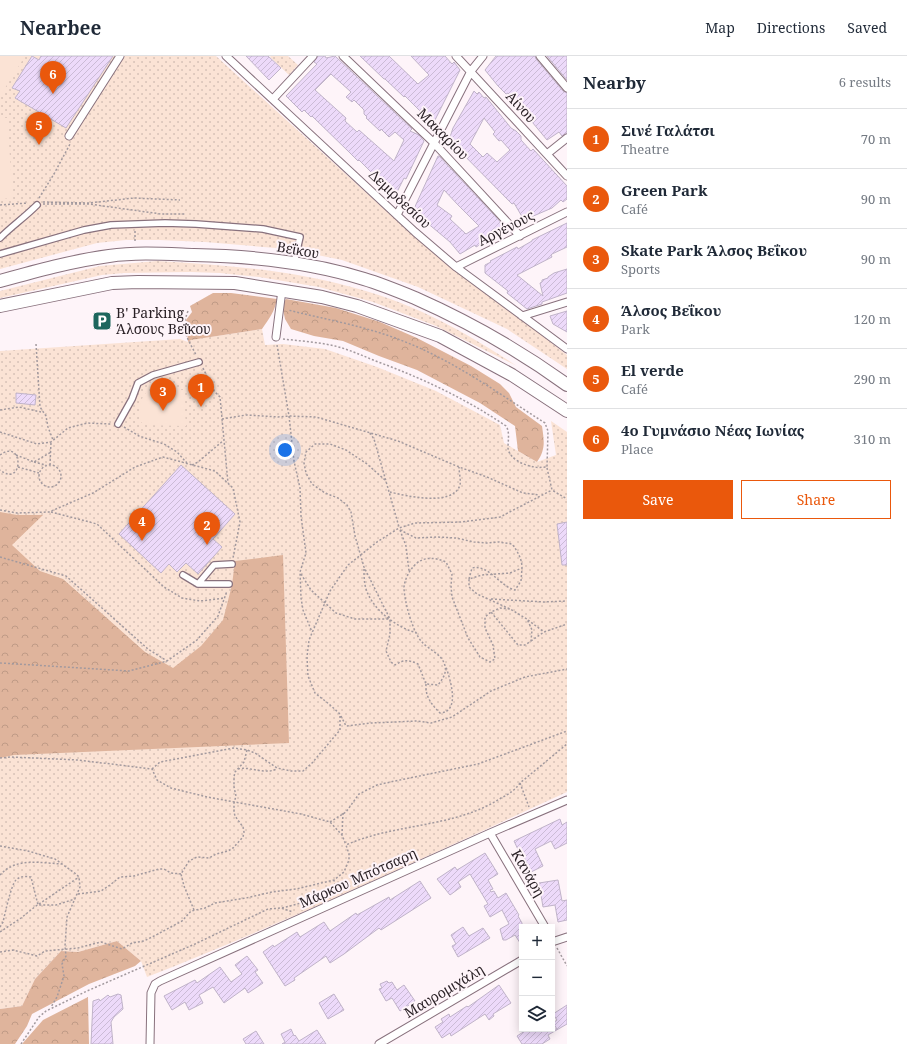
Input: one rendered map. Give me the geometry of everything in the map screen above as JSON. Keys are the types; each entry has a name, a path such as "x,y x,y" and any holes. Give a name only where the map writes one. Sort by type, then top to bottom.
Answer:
{"main road":[{"name":"Βεΐκου","path":"0,281 64,264 110,256 137,254 238,256 294,264 364,279 448,313 512,347 567,385"},
{"path":"0,306 125,282 235,283 322,297 357,306 440,336 512,375 567,412"},
{"path":"552,402 567,421"}],"street":[{"path":"69,136 120,56"},
{"name":"Δεμιρδεσίου","path":"226,56 456,268 567,349"},
{"path":"273,99 313,56"},
{"name":"Μακαρίου","path":"343,56 434,143 520,236"},
{"name":"Αίνου","path":"456,56 567,176"},
{"path":"397,215 471,71 482,56"},
{"path":"540,56 567,88"},
{"path":"547,154 567,138"},
{"path":"0,238 15,224 22,220 37,205"},
{"name":"Αργένους","path":"456,268 567,212"},
{"path":"0,254 84,230 111,225 165,223 196,224 263,229 300,237 294,264"},
{"path":"276,337 282,290"},
{"path":"522,316 567,302"},
{"path":"118,424 132,399 138,383 153,375 199,362"},
{"path":"198,584 214,565 232,564"},
{"path":"183,575 198,584 229,584"},
{"name":"Μάρκου Μπότσαρη","path":"150,1044 151,993 155,984 160,980 567,800"},
{"name":"Κανάρη","path":"490,833 543,924"},
{"path":"555,940 567,937"},
{"name":"Μαυρομιχάλη","path":"379,1044 389,1041 519,962"}],"path":[{"path":"69,136 70,143 37,202 90,203 134,198 180,200"},
{"path":"0,205 30,203"},
{"path":"37,205 54,203 67,205 89,204 161,214 186,214"},
{"path":"279,308 356,326 408,343 438,358 489,388 545,424 548,431 547,467 552,490 567,499"},
{"path":"188,311 184,320 186,338 214,391 220,397 228,483"},
{"path":"179,335 185,329"},
{"path":"312,632 303,610 301,598 300,572 306,553 300,488 294,461 289,416 276,337 340,347 418,377 466,400 506,426 508,429 508,450 513,458 534,467 547,467"},
{"path":"36,344 40,407 46,416 52,441 50,465"},
{"path":"0,410 19,407 42,412"},
{"path":"222,419 246,415 316,417 398,441 523,493 540,496"},
{"path":"0,432 37,444 52,441 68,428 87,423 118,424 139,436 164,444 177,452 187,464"},
{"path":"370,433 374,439 399,528 406,546 409,572"},
{"path":"192,465 198,462 224,440"},
{"path":"385,480 367,464 346,450 330,444 315,444 306,452 304,463 306,473 312,484 325,493 338,498 347,505 351,512 355,536 364,567 390,619 390,634 386,651 391,662 395,665 401,661 411,661 418,664 426,684 428,699 440,712 449,710 452,704 449,675 442,658 421,642 411,622 406,605 404,586 409,572 418,562 428,558 435,558 446,562 452,574 452,597 468,638 480,657 490,662 495,659 493,644 485,628 485,617 491,612 500,608 510,609"},
{"path":"0,455 10,452 34,462 57,467 61,473 61,479 57,485 50,487 44,485 40,480 39,473 42,468 47,465"},
{"path":"34,462 51,452"},
{"path":"0,470 3,473 10,474 13,472 18,467 19,461 16,455"},
{"path":"49,512 93,493 135,467 164,457 215,471 233,488 240,522 232,564"},
{"path":"389,492 432,500 447,496 455,492 460,485 459,466"},
{"path":"18,467 39,473"},
{"path":"552,490 500,517 461,522 415,523 399,528 377,542 348,565 330,591 309,640 307,657 308,676 315,694 340,714 346,726 370,723 417,721 431,722 452,717 491,691 525,677 567,668"},
{"path":"0,510 17,513 49,512 97,524 164,587 182,598 200,601 225,598"},
{"path":"400,530 416,538 456,538 474,542 499,542 512,544 522,561 521,581 515,590 509,588 499,581 494,575 477,566 472,568 469,579 469,587 477,594 510,609 544,632"},
{"path":"0,557 66,576 148,649 167,661"},
{"path":"364,567 364,579 368,594 377,606 390,619 406,630 417,633"},
{"path":"469,579 482,575 510,573 522,568"},
{"path":"300,572 311,590 336,613 355,619 390,619"},
{"path":"0,663 129,671 167,661 197,640 218,616 229,584"},
{"path":"489,599 544,602 567,601"},
{"path":"491,612 518,645 525,645 544,632 567,624"},
{"path":"526,619 532,630 531,641"},
{"path":"426,684 438,685 444,678 445,665"},
{"path":"152,770 160,762 234,748 247,750 262,757 277,768 291,771 303,771 312,763 340,730 340,714"},
{"path":"330,822 343,813 359,794 377,785 478,764 567,731"},
{"path":"346,845 367,838 468,815 487,807 515,790 520,783 567,744"},
{"path":"194,910 184,886 181,874 189,861 197,857 209,858 216,854 224,853 233,848 240,841 244,832 243,827 235,816 234,803 236,796 234,776 244,762 247,750"},
{"path":"0,758 11,757 78,760 152,770"},
{"path":"238,769 242,768 256,771 266,771 277,768"},
{"path":"0,952 13,950 37,956 45,951 89,946 101,942 122,950 132,943 144,941 182,921 188,913 194,910 227,901 296,889 334,880 344,872 349,860 349,854 342,835 330,822 301,814 234,803 171,788 157,780 152,770"},
{"path":"520,783 532,815"},
{"path":"342,835 343,813"},
{"path":"0,846 28,851 55,859 79,877 80,887 78,894 67,917 66,956 62,964 64,976 51,1009"},
{"path":"0,875 6,868 32,862 64,865"},
{"path":"78,894 101,891 110,886 120,877 134,876 159,869 181,874"},
{"path":"0,927 3,922 16,879 26,876 31,877 38,905"},
{"path":"0,932 79,877"},
{"path":"21,1044 39,1017 51,1009 87,991 195,944 268,909 280,908 329,895 335,885 334,880"},
{"path":"38,905 56,905 75,899"},
{"path":"280,908 295,912 302,918"},
{"path":"555,946 567,966"}],"shaded area":[{"path":"0,56 216,56 406,229 567,355 567,369 507,329 418,287 342,260 288,249 205,242 126,240 97,243 0,269"},
{"path":"0,56 25,56 2,93 0,92"},
{"path":"288,56 298,65 289,75 270,57"},
{"path":"0,118 7,118 13,198 0,199"},
{"path":"157,261 258,269 324,280 356,288 388,298 433,317 494,351 517,366 436,326 373,302 319,287 259,277 190,272 124,273 102,275 0,298 0,291 100,266"},
{"path":"262,329 265,345 283,344 325,349 377,367 436,391 500,425 504,443 537,462 556,455 551,421 567,432 567,792 306,911 147,977 141,961 117,941 78,952 61,951 35,979 22,1006 0,1009 0,351 180,339 188,342 191,340"},
{"path":"183,390 186,426 145,425 141,422 141,402 142,398 147,392"}],"green space":[{"path":"213,293 231,293 277,299 273,311 262,329 191,340 188,342 186,320 192,312 190,306"},
{"path":"286,299 336,308 380,322 417,338 471,366 500,384 509,393 516,407 542,426 544,441 543,449 537,462 518,451 515,426 480,403 417,370 343,341 314,336 291,329 285,319 282,305"},
{"path":"0,512 17,515 43,515 12,545 40,571 63,579 145,652 173,668 201,646 223,620 232,585 235,561 283,555 289,743 14,755 0,758"},
{"path":"117,941 141,961 135,966 89,984 32,1014 27,1026 15,1044 0,1044 0,1009 22,1006 35,979 61,951 78,952"},
{"path":"88,997 89,1044 22,1044 43,1020"}],"building":[{"path":"32,56 39,60 41,56 113,56 66,128 15,98 20,91 12,88"},
{"path":"246,56 268,56 281,68 269,80"},
{"path":"318,56 325,56 326,58 335,56 412,129 410,131 419,135 424,141 406,179 404,178 396,194 359,160 358,161 312,116 311,117 304,110 302,112 286,96 317,64 314,62","holes":["331,74 351,92 346,97 352,102 354,100 364,110 364,114 367,117 366,118 380,131 381,129 389,137 395,132 404,140 394,161 359,130 357,132 345,121 346,118 315,90"]},
{"path":"360,56 389,56 418,84 429,75 411,56 445,56 452,64 454,62 460,70 433,124 405,96 404,97"},
{"path":"496,56 535,56 563,91 567,93 567,133 562,136 559,132 547,140 508,93 506,94 498,86 485,70"},
{"path":"547,56 567,56 567,80"},
{"path":"474,91 477,94 479,92 484,98 486,97 511,128 521,136 521,140 531,151 533,149 567,186 567,199 563,202 561,200 552,208 524,220 514,203 512,204 449,140 453,128","holes":["484,118 495,132 493,134 510,150 497,162 487,153 483,157 470,144"]},
{"path":"439,156 507,229 476,247 475,245 460,254 450,242 413,211","holes":["444,190 479,226 466,234 450,219 452,216 437,205"]},
{"path":"567,223 567,247 552,254 552,257 517,275 543,296 540,283 542,280 548,278 554,273 567,269 567,293 527,309 507,293 508,291 485,273 485,265 491,262 490,261 517,247 518,249 532,240"},
{"path":"567,311 567,332 553,324 550,316"},
{"path":"16,393 36,395 35,405 16,403"},
{"path":"181,465 235,514 213,539 222,547 198,574 186,563 177,572 169,564 161,573 119,534"},
{"path":"567,522 567,565 562,565 557,524"},
{"path":"560,819 562,825 567,822 567,843 555,849 551,841 535,849 543,866 531,872 514,841"},
{"path":"485,853 498,874 488,880 493,889 490,890 491,892 494,891 498,898 506,893 519,915 518,916 522,924 519,924 519,941 515,935 503,940 500,929 509,924 502,910 490,917 484,906 488,904 470,874 458,882 461,887 450,895 437,879 455,867 457,870"},
{"path":"558,880 562,901 567,900 567,920 558,922 555,905 543,907 539,883"},
{"path":"420,881 431,898 381,930 379,928 330,963 326,956 285,986 263,952 273,945 274,947 297,932 300,937 324,922 330,931 356,913 357,915 389,897 390,900"},
{"path":"463,927 469,936 483,928 490,938 458,957 452,946 456,944 451,935"},
{"path":"247,956 258,970 255,972 263,983 248,993 245,988 224,1003 213,987 199,995 203,1003 189,1010 185,1002 172,1010 164,996 195,980 197,983 220,967 231,982 242,974 235,965"},
{"path":"387,981 389,983 392,982 397,990 404,985 415,1001 400,1011 392,998 386,1001 379,989 382,988 380,984"},
{"path":"499,985 511,1003 493,1014 494,1016 489,1020 485,1014 451,1036 450,1033 442,1038 435,1027 443,1022 441,1019 449,1014 450,1017 467,1006 468,1007"},
{"path":"118,994 121,995 123,1009 111,1022 113,1044 91,1044 93,1001 99,999 100,1001 108,995 110,997"},
{"path":"334,994 344,1010 328,1019 319,1003"},
{"path":"567,1005 567,1024 555,1031 555,1029 557,1029 555,1022 557,1020 555,1013"},
{"path":"291,1029 294,1036 295,1035 299,1041 317,1030 326,1044 282,1044 285,1042 281,1034"},
{"path":"256,1031 264,1044 246,1044 243,1039"},
{"path":"523,1032 553,1032 548,1035 550,1039 542,1044 522,1044 517,1036"}],"place":[{"name":"4ο Γυμνάσιο Νέας Ιωνίας","path":"53,94"},
{"name":"El verde","path":"39,145"},
{"name":"Β' Parking Άλσους Βεΐκου","path":"102,321"},
{"name":"Σινέ Γαλάτσι","path":"201,407"},
{"name":"Skate Park Άλσος Βεΐκου","path":"163,411"},
{"name":"Άλσος Βεΐκου","path":"142,541"},
{"name":"Green Park","path":"207,545"}]}
